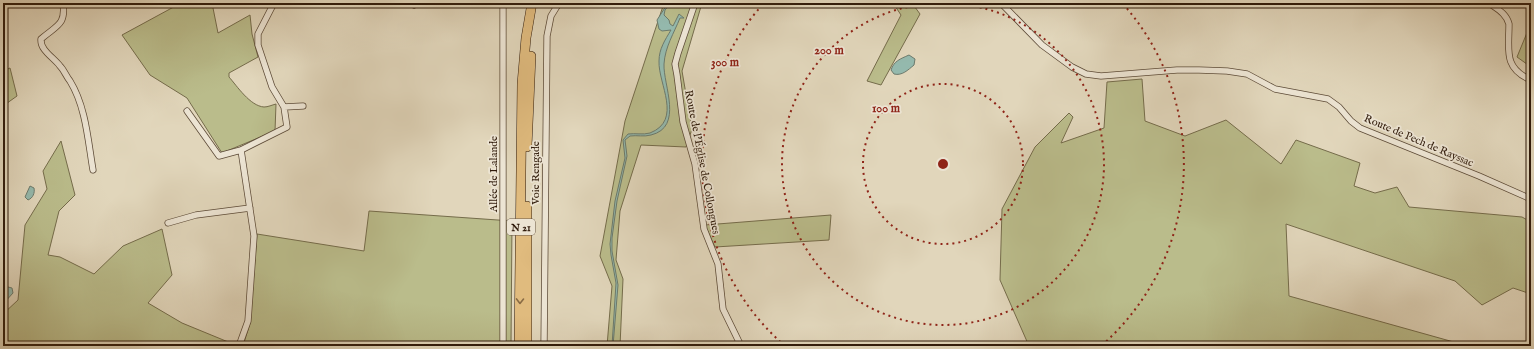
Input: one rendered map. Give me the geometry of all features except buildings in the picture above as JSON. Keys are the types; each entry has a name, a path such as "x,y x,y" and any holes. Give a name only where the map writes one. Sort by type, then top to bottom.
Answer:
{"highway":[{"name":"N 21","path":"519,346 522,84 526,38 532,3"},
{"name":"N 21","path":"528,346 527,235 529,84 532,41 537,3"}],"street":[{"path":"63,3 63,20 41,39 41,43 43,48 60,66 74,88 82,109 92,170"},
{"path":"187,111 219,156 241,150 287,128 284,107 272,88 258,44 258,34 274,3"},
{"name":"Allée de Lalande","path":"503,3 503,346"},
{"name":"Voie Rengade","path":"544,346 547,36 551,16 559,3"},
{"name":"Route de l’Église de Collongues","path":"695,3 675,64 683,122 695,164 704,229 718,264 723,309 741,346"},
{"name":"Route de Pech de Rayssac","path":"1001,3 1042,45 1079,71 1102,76 1177,70 1227,71 1247,74 1275,89 1328,99 1360,128 1479,176 1531,199"},
{"path":"1489,3 1504,14 1508,19 1509,58 1512,66 1521,76 1531,80"},
{"path":"284,107 303,106"},
{"path":"239,346 248,321 254,236 241,150"},
{"path":"168,222 196,215 250,208"}],"green space":[{"path":"181,3 212,3 218,33 250,15 252,34 258,57 229,73 229,77 244,95 259,106 264,107 276,104 275,131 222,153 187,98 150,75 122,35"},
{"path":"664,3 702,3 682,71 692,129 686,147 641,145 620,211 616,260 623,279 620,346 607,346 612,286 600,256 625,121"},
{"path":"893,3 912,3 920,14 881,85 867,81 901,15"},
{"path":"1531,23 1531,67 1517,57"},
{"path":"10,68 17,96 3,106 3,71"},
{"path":"1142,79 1145,121 1185,136 1226,120 1281,164 1296,140 1360,163 1354,186 1375,193 1397,187 1409,207 1522,217 1531,222 1531,294 1513,288 1482,305 1455,281 1286,224 1289,296 1468,346 1029,346 1000,280 1002,209 1035,147 1069,113 1073,117 1061,143 1104,128 1107,82"},
{"path":"61,141 75,195 59,211 48,255 60,257 94,274 123,246 162,229 172,275 148,303 182,323 238,346 3,346 3,314 18,300 25,225 47,189 43,171"},
{"path":"369,211 512,221 511,346 243,346 250,323 257,234 364,251"},
{"path":"831,215 829,240 715,247 705,225"}],"water":[{"path":"668,3 671,3 665,10 664,15 669,20 670,24 673,26 679,14 684,18 680,18 668,46 664,64 670,104 667,123 661,131 646,136 630,136 625,140 627,156 617,201 612,238 612,251 618,285 612,346 616,283 610,244 615,201 625,158 623,140 628,134 650,133 660,127 665,120 667,111 659,57 663,45 671,30 662,31 659,29 657,20"},
{"path":"909,55 915,59 914,65 907,71 894,74 891,70 894,64 900,59"},
{"path":"30,186 34,188 34,192 32,197 28,200 25,197"},
{"path":"8,287 12,288 13,293 3,304 3,291"}]}
